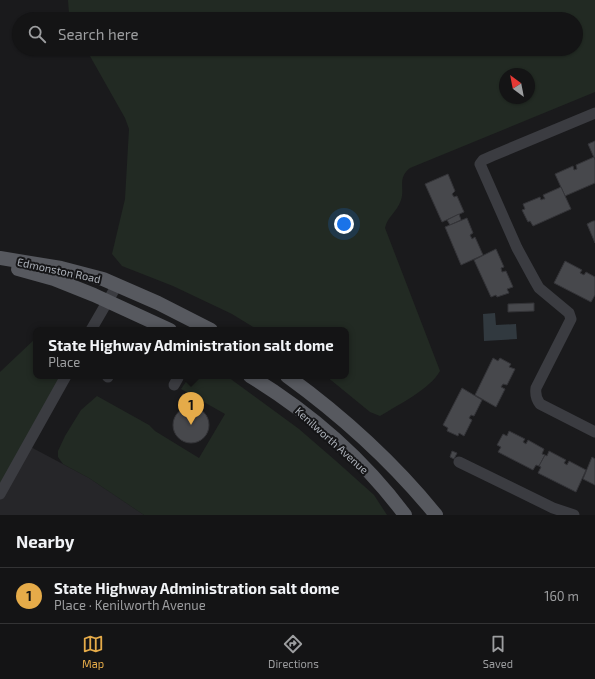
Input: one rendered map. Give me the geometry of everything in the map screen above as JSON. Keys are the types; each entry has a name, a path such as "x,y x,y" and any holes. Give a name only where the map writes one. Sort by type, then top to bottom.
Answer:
{"main road":[{"name":"Edmonston Road","path":"0,258 61,268 104,279 116,285"},
{"name":"Edmonston Road","path":"0,265 54,279 108,300"},
{"path":"116,285 158,303 206,327"},
{"path":"108,300 164,327"},
{"name":"Kenilworth Avenue","path":"255,379 316,423 375,478 405,515"},
{"name":"Kenilworth Avenue","path":"291,379 347,423 381,455 436,515"}],"street":[{"path":"595,113 492,156 483,160 480,164 517,248 539,288 570,316 571,320 536,388 535,393 537,401 540,404 595,432"},
{"path":"93,327 116,285"},
{"path":"0,494 64,379"},
{"path":"459,462 553,508 574,515"}],"shaded area":[{"path":"68,0 595,0 595,92 410,168 402,179 401,200 385,228 440,371 429,384 421,390 380,416 370,412 330,379 349,379 349,327 253,327 232,314 173,286 122,266 112,254 125,199 129,129 125,118 90,56 583,56 583,12 69,12"},
{"path":"495,313 496,325 516,324 517,339 484,341 483,314"},
{"path":"33,341 33,379 64,379 0,494 0,372"},
{"path":"188,379 231,379 299,429 336,461 374,495 387,515 144,515 89,478 63,464 58,457 58,451 65,436 81,410 97,396 149,425 155,431 199,458 225,414 181,389"},
{"path":"27,445 89,478 144,515 0,515 0,494"}],"building":[{"path":"595,141 595,160 588,144"},
{"path":"594,157 595,183 565,196 555,174 573,166 574,170 577,169 576,165"},
{"path":"448,174 455,191 452,194 454,197 457,196 464,212 442,222 425,184"},
{"path":"561,187 571,209 533,226 530,221 528,222 522,210 525,209 523,204 540,197 541,200 545,199 543,195"},
{"path":"459,214 461,220 450,225 447,220"},
{"path":"467,218 473,233 470,235 472,239 475,237 483,255 461,265 445,227"},
{"path":"595,221 595,243 587,224"},
{"path":"496,249 504,267 501,268 502,272 506,271 513,287 507,289 509,293 497,297 496,295 491,297 474,260"},
{"path":"565,261 582,270 580,273 584,275 586,272 595,277 595,295 591,302 554,283"},
{"path":"534,303 534,311 508,312 508,304"},
{"path":"493,358 498,361 500,358 511,364 509,367 515,369 507,385 503,384 501,387 505,389 496,407 475,395"},
{"path":"462,388 482,400 474,416 471,415 469,418 472,420 464,436 459,433 458,436 447,431 448,428 443,425"},
{"path":"183,394 188,396 184,402 180,400"},
{"path":"191,407 204,412 209,425 204,438 191,443 178,438 173,425 178,412"},
{"path":"509,431 525,439 523,442 526,444 528,440 544,449 542,454 545,455 539,466 536,465 533,470 498,452 501,447 497,445 503,434 507,436"},
{"path":"452,451 457,453 454,459 450,457"},
{"path":"549,451 566,460 564,463 567,465 569,461 586,470 576,492 538,473 541,467 539,466"},
{"path":"592,457 595,459 595,485 583,479"}],"place":[{"name":"State Highway Administration salt dome","path":"191,425"}]}
